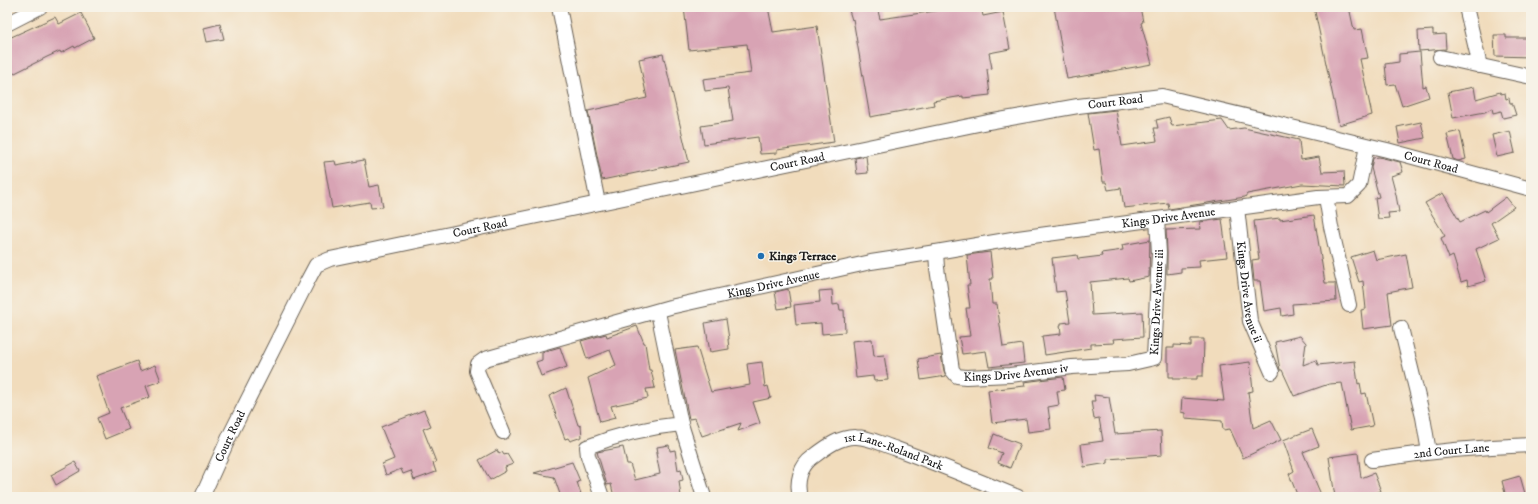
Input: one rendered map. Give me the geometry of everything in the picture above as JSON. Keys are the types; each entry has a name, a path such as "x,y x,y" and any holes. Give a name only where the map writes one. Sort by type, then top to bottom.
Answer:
{"street":[{"path":"7,24 40,7"},
{"path":"559,7 598,203"},
{"path":"1466,7 1480,66"},
{"path":"1440,57 1531,77"},
{"name":"Court Road","path":"202,497 230,435 316,266 330,259 988,122 1070,107 1162,96 1387,150 1531,189"},
{"name":"Kings Drive Avenue","path":"503,432 477,372 478,364 485,359 658,312 670,307 871,262 1018,238 1237,208 1326,197 1348,196 1359,185 1367,146"},
{"path":"1326,197 1331,227 1349,305"},
{"name":"Kings Drive Avenue ii","path":"1237,208 1250,321 1272,372"},
{"name":"Kings Drive Avenue iii","path":"1128,364 1154,358 1158,260 1157,219"},
{"name":"Kings Drive Avenue iv","path":"936,252 952,370 958,376 1010,375 1072,368 1128,364"},
{"path":"658,312 681,424 704,497"},
{"path":"1401,328 1423,417 1429,452"},
{"path":"602,497 588,456 587,447 633,432 681,424"},
{"name":"1st Lane-Roland Park","path":"800,497 797,487 800,474 808,460 836,442 847,437 857,436 1018,497"},
{"name":"2nd Court Lane","path":"1372,460 1429,452 1497,446 1531,445"}],"building":[{"path":"684,7 768,7 773,32 817,26 834,142 777,150 777,153 760,154 758,137 704,144 701,126 733,121 728,88 705,91 703,79 751,73 747,44 689,50"},
{"path":"848,7 877,7 880,19 942,10 941,7 981,7 983,16 1003,12 1010,49 989,53 992,68 987,69 990,95 963,98 963,96 933,101 934,105 870,117 853,19 852,20"},
{"path":"1054,7 1140,7 1143,22 1141,23 1152,64 1067,79"},
{"path":"1314,7 1349,7 1354,30 1362,29 1368,58 1360,59 1372,115 1339,125"},
{"path":"81,13 94,38 75,48 74,46 61,53 60,51 7,77 7,39 55,17 59,24"},
{"path":"220,24 224,39 207,42 204,28"},
{"path":"1433,30 1433,35 1445,34 1446,49 1419,51 1418,31"},
{"path":"1494,35 1506,35 1506,38 1531,38 1531,57 1495,56"},
{"path":"1420,52 1423,87 1426,86 1429,97 1402,106 1395,84 1387,85 1385,64 1399,62 1399,54"},
{"path":"663,54 689,162 602,180 588,111 647,98 639,59"},
{"path":"1474,87 1476,99 1500,92 1501,94 1505,93 1506,99 1509,98 1510,103 1512,103 1516,115 1503,118 1501,111 1493,113 1492,108 1485,112 1453,118 1448,92"},
{"path":"1116,110 1122,146 1157,141 1154,128 1158,128 1156,120 1169,117 1172,126 1222,120 1229,130 1244,128 1299,140 1301,160 1319,157 1322,172 1344,171 1345,186 1302,184 1247,194 1245,197 1169,209 1168,203 1124,208 1121,188 1108,190 1106,182 1103,182 1099,149 1094,150 1088,113"},
{"path":"1421,122 1425,138 1400,143 1397,127"},
{"path":"1460,131 1466,159 1458,161 1453,159 1447,134"},
{"path":"1510,131 1515,153 1497,157 1492,135"},
{"path":"866,156 868,173 857,174 855,158"},
{"path":"1379,157 1400,162 1403,172 1391,176 1399,212 1388,213 1389,218 1378,219 1375,198 1379,197 1371,168 1373,158"},
{"path":"364,160 369,187 379,185 383,207 371,208 370,202 332,208 324,162 335,161 336,165"},
{"path":"1443,193 1460,222 1485,210 1486,212 1506,197 1514,207 1491,223 1499,238 1476,249 1486,281 1468,286 1467,280 1461,282 1453,256 1449,258 1441,238 1445,236 1425,203"},
{"path":"1314,215 1325,283 1335,283 1336,301 1292,304 1293,314 1282,316 1281,308 1264,311 1260,281 1254,281 1252,260 1259,259 1254,221 1280,218 1280,220"},
{"path":"1222,219 1227,257 1199,260 1200,267 1181,268 1181,272 1167,274 1166,230 1201,229 1200,222"},
{"path":"1150,240 1149,277 1129,281 1128,278 1090,282 1092,315 1142,312 1143,337 1113,339 1114,343 1091,344 1091,348 1045,355 1042,336 1061,334 1061,323 1070,322 1065,291 1056,292 1052,258 1077,255 1078,259 1102,256 1101,253 1123,250 1122,245"},
{"path":"1373,250 1376,260 1406,254 1412,287 1388,292 1392,325 1363,329 1361,310 1366,309 1363,281 1359,282 1351,257"},
{"path":"990,252 993,279 990,279 992,304 997,304 1003,347 1022,344 1024,363 989,367 986,351 962,354 959,337 970,336 966,308 970,308 967,285 970,285 967,255"},
{"path":"788,289 791,307 778,309 775,292"},
{"path":"832,290 833,305 839,304 840,310 844,310 845,332 822,334 821,323 796,325 794,305 820,302 819,291"},
{"path":"726,319 729,349 710,352 705,323"},
{"path":"637,326 645,343 649,370 651,370 655,388 646,389 648,398 611,406 615,418 600,422 588,378 616,365 610,350 587,359 581,341 606,334 607,337"},
{"path":"1300,336 1306,343 1303,365 1316,360 1318,365 1355,361 1358,384 1360,383 1362,394 1366,393 1373,426 1351,430 1342,383 1329,384 1294,396 1282,370 1280,370 1275,342"},
{"path":"872,339 874,356 884,355 888,380 874,381 873,376 856,378 852,341"},
{"path":"1191,339 1204,339 1203,376 1197,376 1197,379 1174,379 1174,377 1169,377 1167,348 1174,348 1174,345 1191,346"},
{"path":"560,347 567,367 541,376 536,362 542,360 542,352"},
{"path":"697,347 711,392 750,385 747,364 762,362 765,387 768,386 771,398 753,402 760,423 738,431 741,423 702,436 695,418 689,419 675,350"},
{"path":"941,355 946,376 921,380 918,359"},
{"path":"137,361 140,371 155,365 161,381 146,386 150,397 120,408 129,429 105,439 97,418 109,413 96,376"},
{"path":"1250,362 1253,391 1248,392 1253,428 1271,420 1281,440 1243,458 1230,429 1223,430 1222,421 1185,418 1185,413 1181,412 1182,398 1224,401 1219,366"},
{"path":"1063,377 1065,390 1057,391 1059,405 1048,407 1051,429 1028,432 1026,419 992,423 988,390 1025,386 1024,382"},
{"path":"566,388 578,425 581,426 582,437 570,441 568,438 565,439 549,396"},
{"path":"1094,395 1109,397 1115,434 1161,431 1162,455 1108,459 1108,463 1084,467 1081,444 1103,441 1099,418 1094,419 1091,401 1095,401"},
{"path":"424,410 431,426 423,429 436,462 433,463 436,472 414,480 411,471 403,474 401,469 386,475 382,464 394,459 381,427"},
{"path":"1312,429 1319,446 1303,452 1322,497 1298,497 1289,474 1294,471 1283,440"},
{"path":"994,434 1020,444 1010,468 998,463 1002,453 989,448"},
{"path":"669,445 670,451 675,450 678,470 681,469 683,480 679,481 681,497 614,497 611,484 607,485 597,452 623,447 627,464 630,464 635,480 660,474 656,453 658,453 657,447"},
{"path":"497,450 499,454 502,452 504,455 507,454 513,464 505,467 506,471 490,480 479,460"},
{"path":"1358,453 1361,478 1374,473 1381,491 1363,497 1335,497 1329,457"},
{"path":"75,462 80,471 56,485 51,475"},
{"path":"572,462 580,481 577,482 582,497 561,497 554,477 534,473"},
{"path":"1520,476 1526,497 1506,497 1502,481"}],"place":[{"name":"Kings Terrace","path":"761,256"}]}
